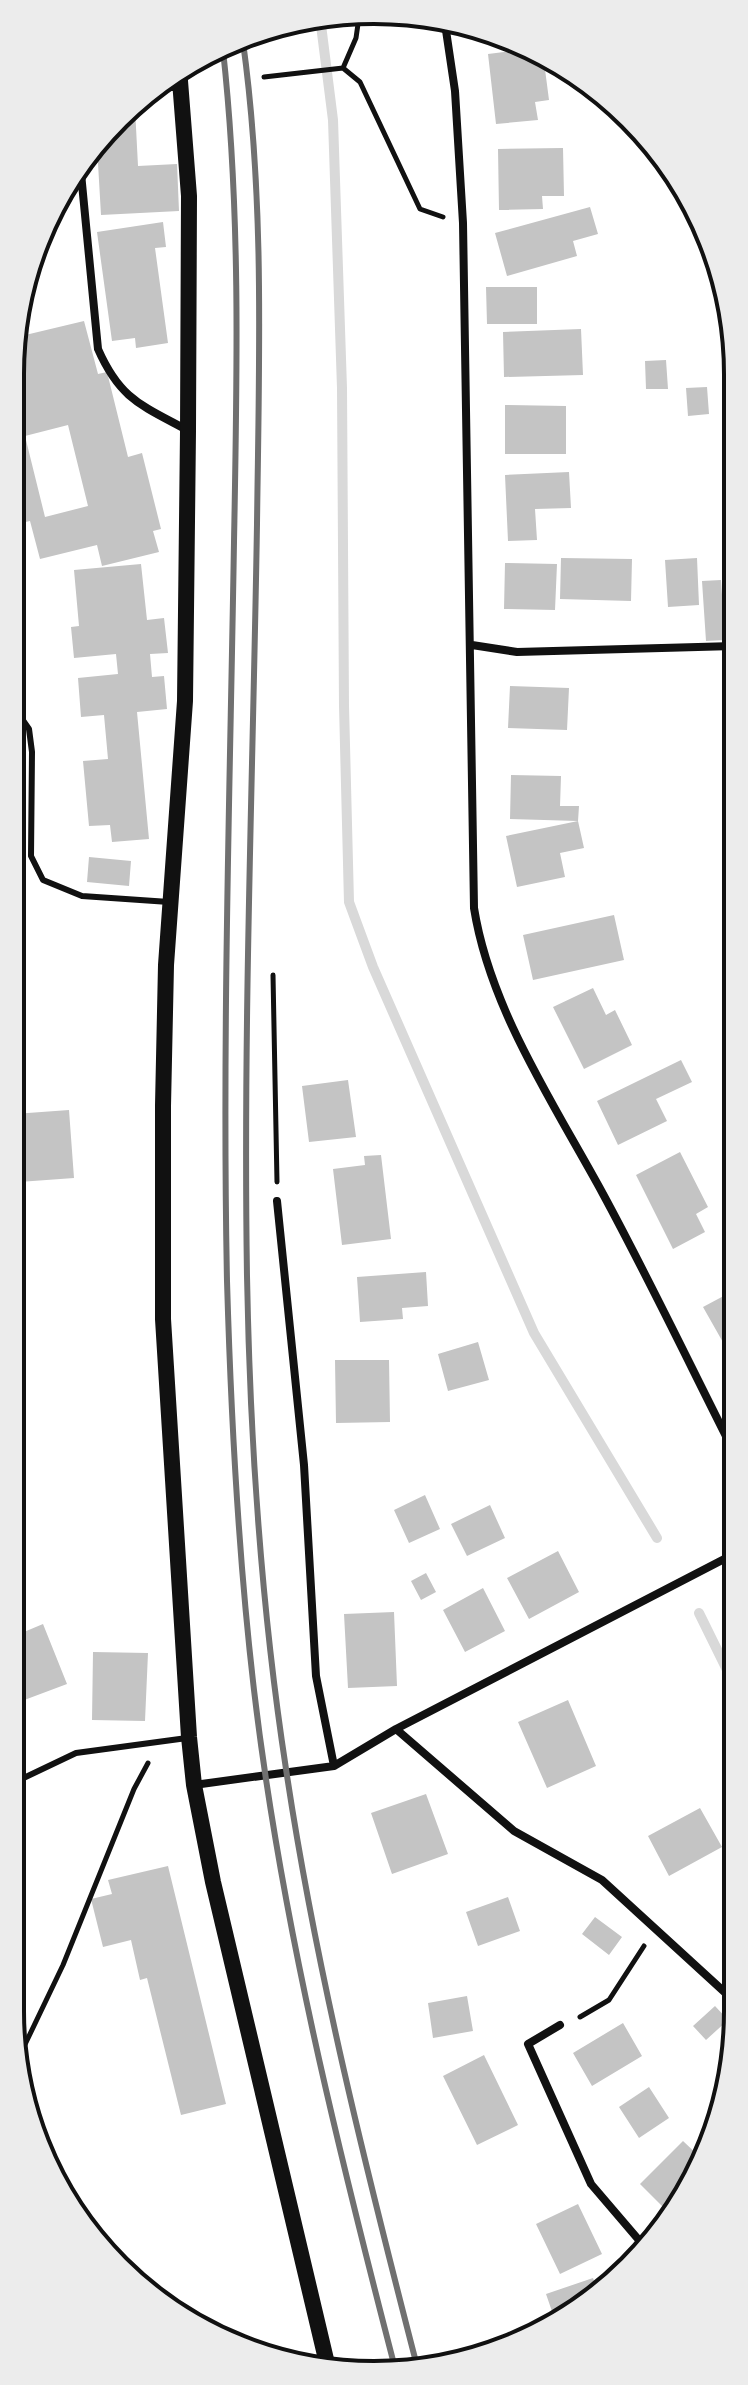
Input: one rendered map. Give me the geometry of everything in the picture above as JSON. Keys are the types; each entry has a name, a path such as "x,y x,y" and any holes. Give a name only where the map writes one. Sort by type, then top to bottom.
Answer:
{"main road":[{"path":"181,83 189,196 185,701 166,965 163,1319 189,1737 194,1785 213,1882 326,2358"}],"street":[{"path":"446,32 455,91 463,223 474,908 486,965 509,1020 610,1208 724,1432"},
{"path":"174,87 181,87"},
{"path":"82,182 98,349 108,371 131,400 188,431"},
{"path":"472,645 517,652 724,646"},
{"path":"277,1201 304,1465 316,1676 334,1766"},
{"path":"194,1785 334,1766 396,1729 724,1559"},
{"path":"396,1729 514,1831 602,1880 724,1991"},
{"path":"560,2025 528,2044 591,2184 639,2240"}],"lane":[{"path":"24,722 29,729 32,752 31,856 43,880 82,896 172,902"},
{"path":"24,1778 76,1753 189,1737"}],"path":[{"path":"341,68 356,38 358,25"},
{"path":"264,77 341,68 360,82 420,209 463,223"},
{"path":"273,975 277,1201"},
{"path":"26,2043 63,1965 134,1789 150,1760"},
{"path":"560,2025 587,2015 609,2000 655,1927"}],"building":[{"path":"509,51 545,69 549,100 535,102 538,120 496,124 488,54"},
{"path":"136,118 138,166 177,164 179,211 101,215 98,159"},
{"path":"563,148 564,196 542,196 543,209 499,210 498,149"},
{"path":"590,207 598,234 573,241 577,256 507,276 495,233"},
{"path":"163,222 166,247 155,248 168,343 136,348 135,338 112,341 97,232"},
{"path":"486,287 537,287 537,324 487,324"},
{"path":"84,321 98,374 107,372 128,457 142,453 161,529 153,531 159,552 102,566 97,545 40,559 30,521 24,522 24,374 26,335","holes":["68,425 88,506 45,517 25,436"]},
{"path":"581,329 583,375 504,377 503,332"},
{"path":"666,360 668,389 646,389 645,361"},
{"path":"707,387 709,414 688,416 686,388"},
{"path":"505,405 566,406 566,454 505,454"},
{"path":"569,472 571,508 535,509 537,540 508,541 505,475"},
{"path":"561,558 632,559 631,601 560,599"},
{"path":"697,558 699,605 668,607 665,560"},
{"path":"505,563 557,564 555,610 504,609"},
{"path":"141,564 147,620 164,618 168,653 150,654 152,677 164,676 167,709 137,712 149,839 112,842 110,825 89,826 83,761 108,759 104,715 81,717 78,678 118,674 116,654 74,658 71,627 79,626 74,570"},
{"path":"721,580 724,640 706,641 702,581"},
{"path":"510,686 569,688 567,730 508,728"},
{"path":"511,775 561,776 560,806 579,806 578,821 510,819"},
{"path":"578,821 584,848 560,853 565,877 517,887 506,836"},
{"path":"89,857 131,861 129,886 87,882"},
{"path":"614,915 624,960 533,980 523,935"},
{"path":"593,988 606,1015 615,1010 632,1045 584,1069 553,1007"},
{"path":"681,1060 692,1082 656,1099 667,1121 618,1145 597,1101"},
{"path":"348,1080 356,1137 309,1142 302,1086"},
{"path":"69,1110 74,1178 24,1182 24,1113"},
{"path":"680,1152 708,1207 696,1214 705,1232 673,1249 636,1175"},
{"path":"381,1155 391,1239 342,1245 333,1169 365,1165 364,1156"},
{"path":"426,1272 428,1306 402,1308 403,1319 360,1322 357,1277"},
{"path":"724,1296 724,1344 703,1307"},
{"path":"478,1342 489,1380 448,1391 438,1354"},
{"path":"335,1360 389,1360 390,1422 336,1423"},
{"path":"425,1495 440,1529 409,1543 394,1510"},
{"path":"490,1505 505,1538 467,1556 451,1524"},
{"path":"558,1551 579,1592 529,1619 507,1578"},
{"path":"426,1573 436,1592 421,1600 411,1581"},
{"path":"483,1588 505,1631 465,1652 443,1610"},
{"path":"394,1612 397,1686 348,1688 344,1614"},
{"path":"43,1624 67,1684 24,1700 24,1632"},
{"path":"93,1652 148,1653 145,1721 92,1720"},
{"path":"568,1700 596,1766 547,1788 518,1722"},
{"path":"426,1794 448,1854 392,1874 371,1813"},
{"path":"700,1808 722,1847 669,1876 648,1836"},
{"path":"168,1866 226,2104 181,2115 147,1978 140,1980 131,1940 103,1947 91,1899 112,1894 108,1880"},
{"path":"508,1897 520,1931 478,1946 466,1912"},
{"path":"595,1917 622,1937 609,1955 582,1934"},
{"path":"467,1996 473,2031 433,2038 428,2003"},
{"path":"715,2006 724,2015 723,2024 706,2040 693,2026"},
{"path":"623,2023 642,2056 592,2086 573,2053"},
{"path":"484,2055 518,2125 477,2145 443,2076"},
{"path":"649,2087 669,2118 639,2138 619,2107"},
{"path":"683,2141 694,2152 663,2207 640,2184"},
{"path":"578,2204 602,2254 560,2274 536,2224"},
{"path":"593,2278 595,2283 552,2312 546,2294"}],"waterway":[{"path":"321,28 333,120 342,388 349,902 373,967 534,1333 657,1538"},
{"path":"699,1613 724,1664"}],"railway":[{"path":"244,50 255,162 259,283 246,1182 249,1338 258,1523 277,1708 312,1919 361,2144 415,2358"},
{"path":"224,58 233,173 236,296 225,1096 227,1281 239,1537 254,1690 279,1861 332,2116 393,2360"}]}
